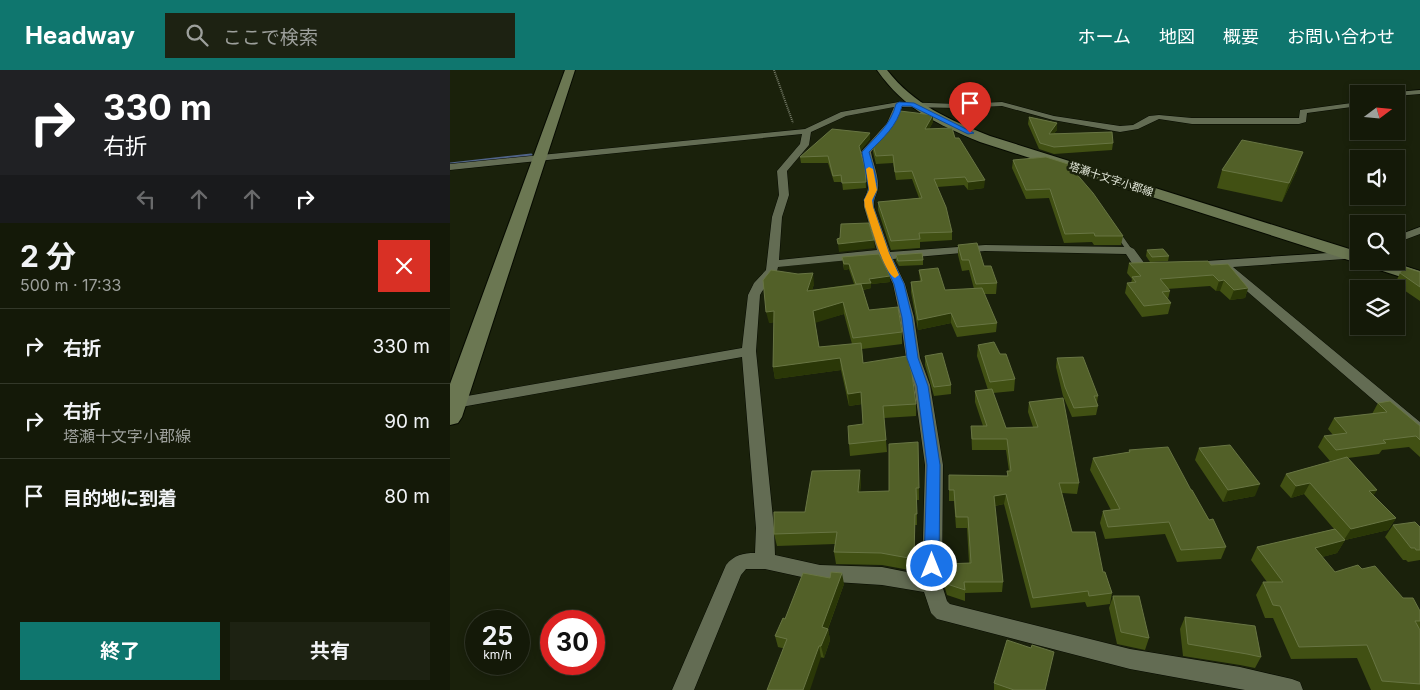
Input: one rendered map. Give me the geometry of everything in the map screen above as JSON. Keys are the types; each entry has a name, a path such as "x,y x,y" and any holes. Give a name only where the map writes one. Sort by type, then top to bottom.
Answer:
{"main road":[{"path":"452,408 570,70"},
{"name":"塔瀬十文字小郡線","path":"882,70 906,104 985,139 1080,173 1350,254"},
{"name":"塔瀬十文字小郡線","path":"1399,270 1420,277"}],"street":[{"path":"1405,93 1420,92"},
{"path":"450,161 539,155 801,131 844,114 906,104 959,106 1002,104 1044,116 1120,129 1135,127 1152,118 1159,117 1192,121 1298,121 1303,120 1303,112 1350,105"},
{"path":"906,104 896,115 889,128 866,152 873,190 868,200 885,254 899,284 907,317 913,358 922,386 934,465 932,585 938,606 944,612 1130,658 1240,678 1292,690"},
{"path":"765,561 765,528 749,351 754,295 758,286 772,270 777,217 784,194 782,171 792,156 804,145 801,131"},
{"path":"450,167 539,155"},
{"path":"1405,236 1420,230"},
{"path":"773,264 885,254 985,248 1130,251 1142,268 1350,258"},
{"path":"1224,265 1420,431"},
{"path":"452,408 749,351"},
{"path":"684,690 733,571 738,564 745,560 765,561 838,576 882,576 932,585"}],"lane":[{"path":"1113,227 1130,251"}],"path":[{"path":"774,70 801,131"}],"building":[{"path":"900,111 933,115 925,129 952,128 955,138 959,138 985,180 968,182 965,177 934,179 946,207 952,232 919,233 920,239 891,241 878,202 922,198 912,171 895,172 893,155 876,156 873,145 883,132 886,133"},
{"path":"1029,117 1057,123 1049,134 1112,132 1113,143 1054,147 1040,143"},
{"path":"832,129 870,133 859,146 865,168 866,182 842,183 841,175 833,176 828,156 800,157"},
{"path":"1242,140 1303,152 1289,183 1222,170"},
{"path":"1046,157 1068,164 1093,193 1123,236 1095,236 1094,233 1065,234 1050,189 1026,190 1013,160"},
{"path":"869,223 874,240 838,244 837,239 840,238 841,224"},
{"path":"977,243 984,266 991,266 997,283 976,284 969,260 962,260 958,245"},
{"path":"1163,249 1169,256 1152,257 1147,250"},
{"path":"922,253 923,260 898,261 896,255"},
{"path":"879,254 890,276 869,279 871,283 856,284 849,264 844,264 842,257"},
{"path":"1208,261 1211,265 1228,264 1248,288 1234,290 1224,280 1219,281 1213,275 1160,279 1170,291 1162,292 1171,303 1144,306 1127,283 1136,282 1132,277 1141,276 1129,263"},
{"path":"1405,267 1420,272 1420,287 1400,273 1402,270 1405,270"},
{"path":"938,268 945,290 982,288 997,323 957,327 951,313 918,320 911,282 922,281 919,270"},
{"path":"771,270 798,274 813,273 807,291 861,284 869,310 898,307 902,332 853,338 843,302 813,311 819,347 861,343 863,363 907,356 912,374 916,404 883,406 886,440 849,444 848,426 863,424 861,392 848,394 840,358 773,367 774,311 766,312 763,280"},
{"path":"994,342 1000,354 1006,354 1015,379 990,382 978,345"},
{"path":"942,353 951,385 934,387 925,356"},
{"path":"1083,357 1098,396 1094,396 1098,406 1074,408 1065,387 1057,358"},
{"path":"992,389 1006,428 1038,427 1029,402 1063,398 1079,483 1059,483 1072,532 1095,532 1103,572 1105,572 1112,593 1089,596 1088,591 1033,598 1006,494 994,496 1003,582 964,582 965,590 947,584 944,564 971,563 968,517 956,517 954,490 949,490 949,475 1008,476 1007,471 1011,471 1007,439 972,439 971,426 987,426 975,391"},
{"path":"1390,401 1420,426 1420,440 1416,436 1383,440 1386,443 1336,450 1324,436 1347,433 1334,418 1387,412 1378,403"},
{"path":"918,442 919,488 916,488 917,514 915,514 914,559 881,553 834,552 837,532 774,534 774,512 805,512 812,471 860,470 858,492 889,491 889,444"},
{"path":"1230,445 1260,484 1228,490 1199,448"},
{"path":"1168,447 1209,520 1213,519 1226,547 1181,550 1169,522 1108,527 1103,511 1120,509 1093,458 1130,452 1129,450"},
{"path":"1347,457 1377,490 1369,491 1396,518 1351,529 1310,483 1296,486 1286,474"},
{"path":"1415,522 1420,527 1420,550 1411,548 1393,525"},
{"path":"1335,529 1345,540 1315,548 1335,572 1358,565 1362,569 1375,566 1403,598 1413,598 1420,611 1420,621 1415,621 1420,630 1420,684 1382,681 1367,645 1299,647 1280,606 1273,605 1263,582 1283,582 1257,547"},
{"path":"831,572 842,573 822,627 828,629 821,646 819,646 803,690 767,690 787,639 775,636 783,618 785,619 803,573 830,578"},
{"path":"1113,596 1139,596 1149,638 1121,632"},
{"path":"1185,617 1255,626 1261,657 1188,644"},
{"path":"1007,640 1031,648 1032,645 1054,652 1045,690 1014,690 994,683"}],"waterway":[{"path":"450,164 531,155"}],"slow traffic":[{"path":"869,169 873,190 868,200 869,207 884,253 895,275"}],"route":[{"path":"932,566 934,465 922,386 913,358 907,317 899,284 884,253 869,207 868,200 873,190 866,152 873,142 889,128 899,104 912,105 970,133"}]}
